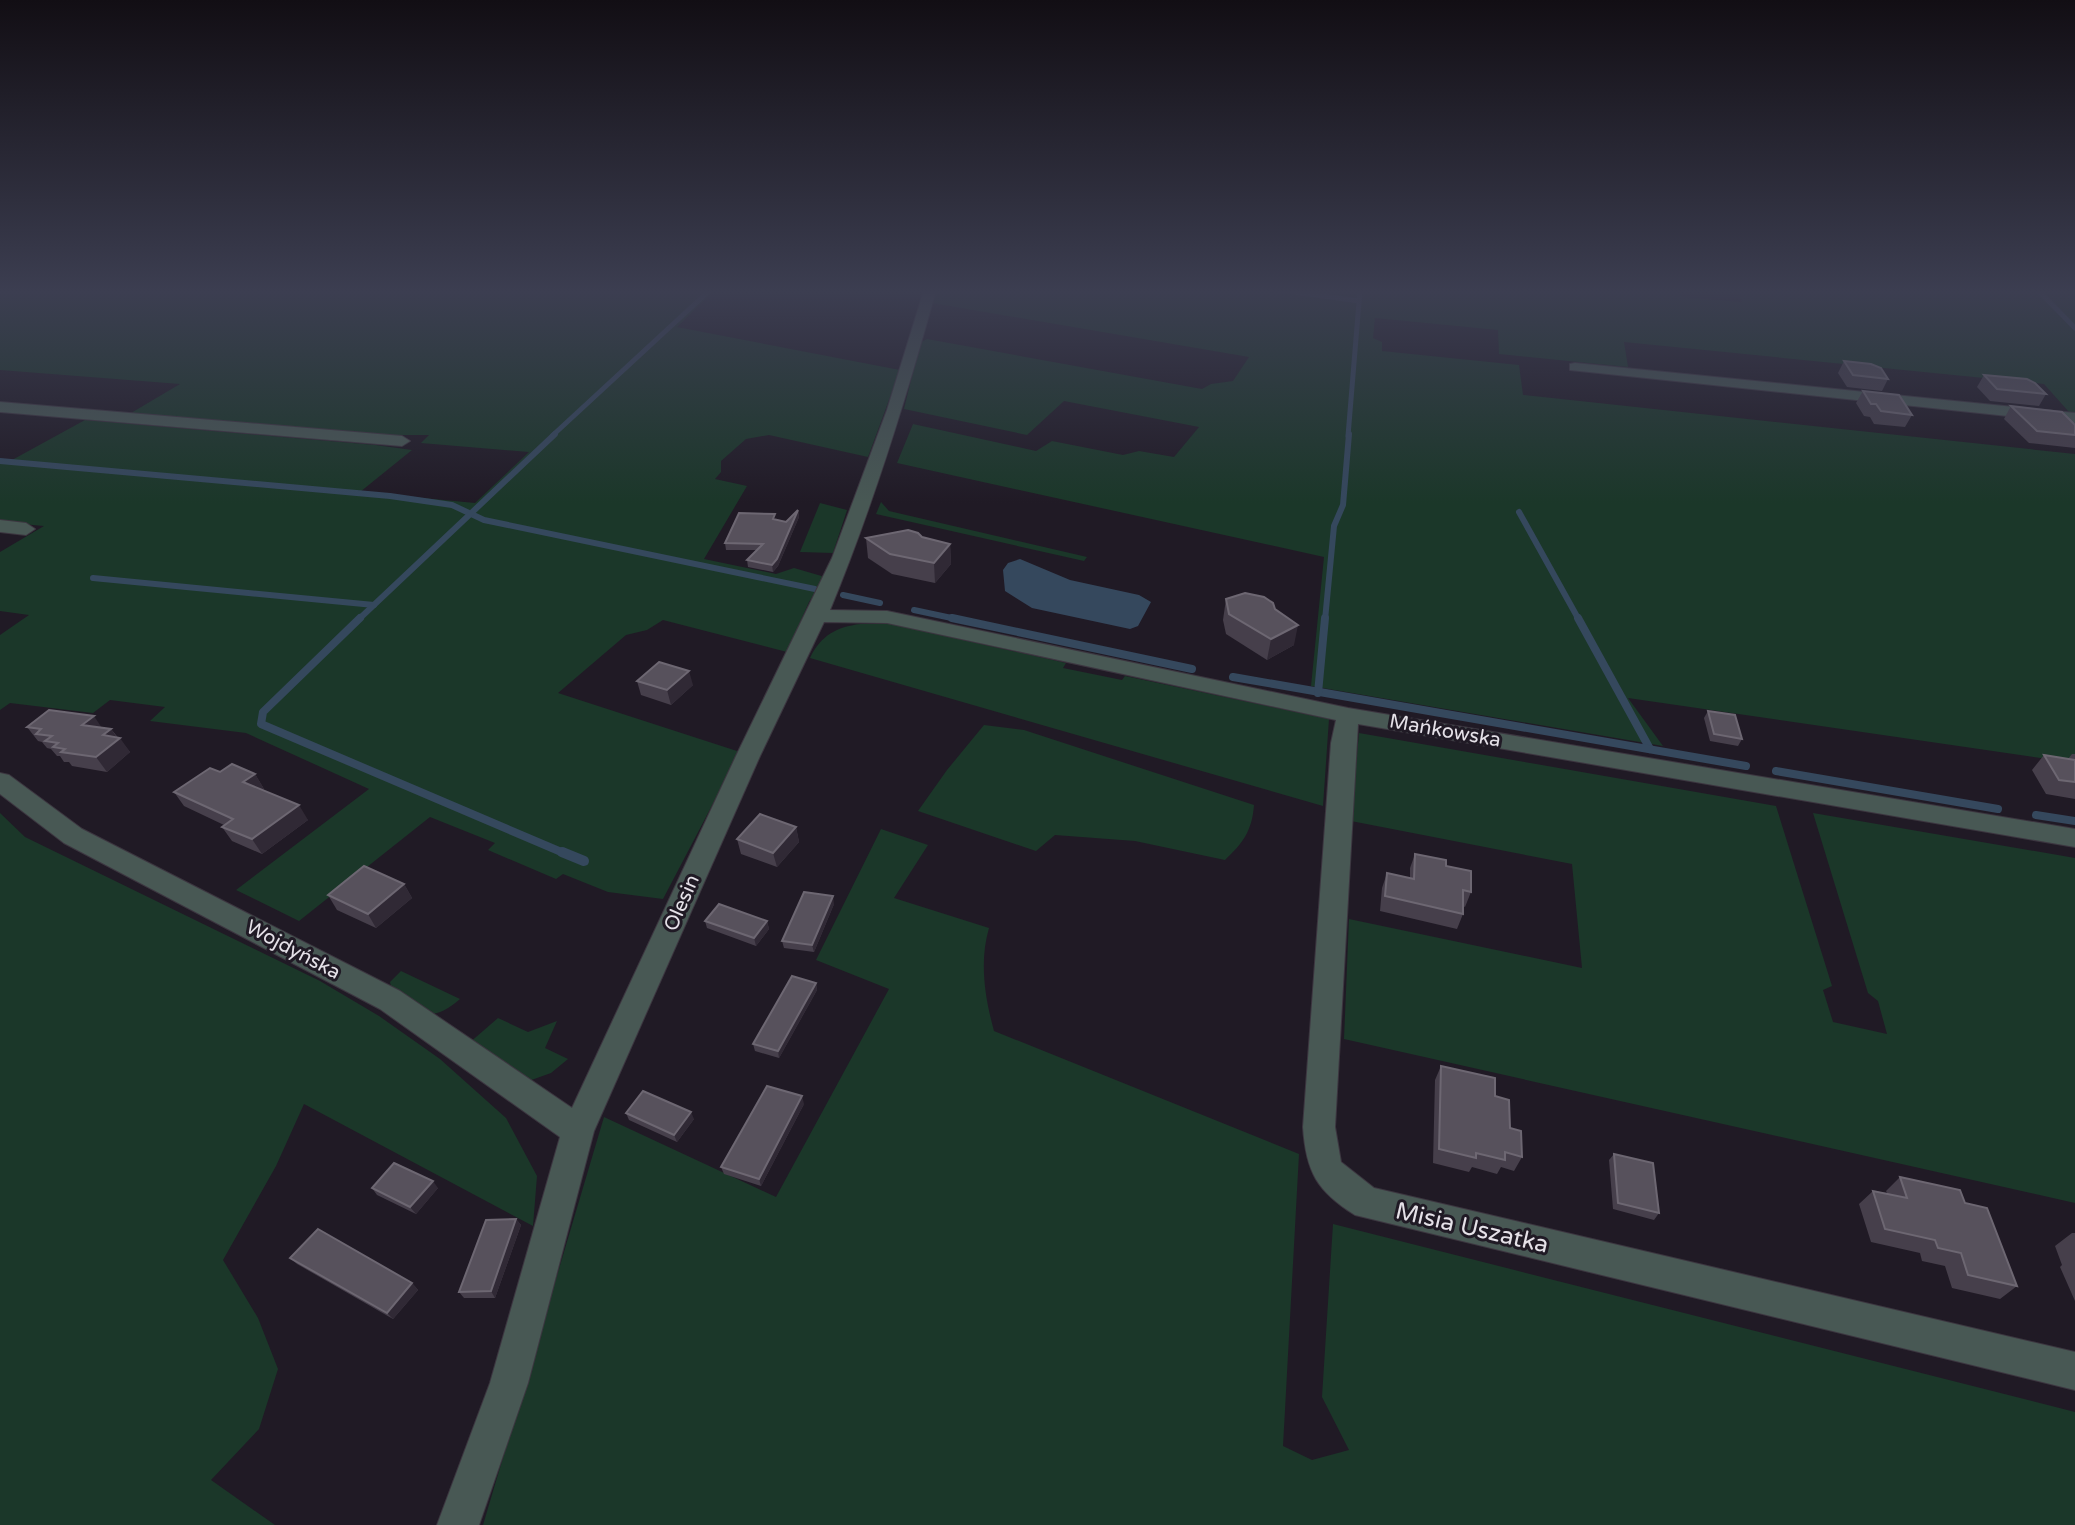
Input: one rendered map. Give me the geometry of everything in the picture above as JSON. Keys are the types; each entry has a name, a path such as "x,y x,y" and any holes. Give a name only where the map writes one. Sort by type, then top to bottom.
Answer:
{"street":[{"name":"Olesin","path":"458,1525 509,1383 578,1131 748,756 842,558 895,410 908,361"},
{"path":"1575,367 2075,418"},
{"path":"0,407 402,441"},
{"path":"0,526 26,529"},
{"name":"Mańkowska","path":"817,616 887,617 1348,715 2075,838"},
{"name":"Misia Uszatka","path":"1348,715 1343,743 1319,1127 1322,1163 1341,1188 1367,1203 2075,1371"},
{"name":"Wojdyńska","path":"0,781 73,836 390,1000 578,1131"}],"green space":[{"path":"0,361 854,361 900,370 868,457 769,435 746,439 721,461 721,472 715,479 747,486 704,559 776,574 794,568 825,577 809,602 787,652 663,620 647,630 626,635 558,693 740,752 663,899 608,892 563,874 556,879 488,850 495,843 430,817 299,921 236,890 369,789 246,733 150,721 165,707 110,700 93,713 10,703 0,710 0,635 29,615 0,611 0,552 44,526 0,522 0,459 12,460 85,420 375,445 412,450 360,492 475,503 529,452 421,443 429,435 388,435 131,413 180,384 0,370"},
{"path":"916,361 1049,361 1202,389 1211,384 1233,381 1246,361 1481,361 1519,365 1523,395 2075,454 2075,763 1628,698 1663,746 1311,686 1324,557 897,463 913,424 1036,451 1052,441 1123,455 1139,451 1174,457 1199,427 1064,401 1027,435 904,409"},
{"path":"1570,361 1627,361 1628,367"},
{"path":"1816,361 2075,361 2075,413 2069,412 2044,384"},
{"path":"881,502 889,511 1087,557 1084,561 876,514"},
{"path":"820,503 847,510 833,553 800,552"},
{"path":"860,624 891,624 1066,663 1063,668 1122,680 1125,676 1329,719 1323,806 810,658 819,643 830,634"},
{"path":"984,725 1024,730 1254,805 1249,829 1242,842 1225,860 1135,841 1055,835 1036,851 918,811"},
{"path":"1359,733 1776,806 1832,986 1823,990 1833,1022 1887,1034 1878,1001 1868,993 1813,813 2075,858 2075,1203 1344,1039 1349,919 1582,968 1572,864 1351,821"},
{"path":"0,813 25,837 320,981 379,1016 440,1059 506,1118 537,1176 533,1226 304,1104 276,1166 223,1260 258,1318 278,1369 259,1429 211,1480 275,1525 0,1525"},
{"path":"881,829 928,845 894,898 989,928 984,954 984,980 994,1031 1299,1154 1283,1446 1312,1460 1349,1450 1322,1397 1333,1224 2075,1412 2075,1525 483,1525 604,1117 776,1197 889,989 816,960"},
{"path":"401,971 460,999 440,1012 426,1013 392,991 390,982"},
{"path":"498,1018 528,1032 557,1021 545,1048 568,1059 551,1073 523,1083 468,1044"}],"water":[{"path":"1020,559 1070,580 1139,595 1151,602 1138,626 1130,629 1032,608 1005,591 1003,570 1008,563"}],"building":[{"path":"1844,361 1881,368 1888,379 1853,375"},
{"path":"1984,375 2027,379 2046,394 1997,389"},
{"path":"1863,391 1899,395 1912,415 1881,411 1876,404 1871,404"},
{"path":"2011,406 2062,412 2075,425 2075,435 2037,431"},
{"path":"798,510 772,565 747,560 763,544 725,543 739,513 775,514 773,519 786,522"},
{"path":"908,530 950,544 934,563 890,554 866,538"},
{"path":"1245,593 1264,597 1298,625 1271,639 1229,614 1226,599"},
{"path":"659,662 689,671 667,690 637,681"},
{"path":"49,710 94,716 82,725 111,729 103,735 120,738 96,757 61,752 65,749 53,747 58,743 45,741 52,736 36,734 41,729 27,727"},
{"path":"1708,711 1735,715 1742,739 1714,734"},
{"path":"2044,755 2075,760 2075,782 2059,780"},
{"path":"232,764 255,774 243,782 299,805 252,839 222,827 233,819 174,792 210,768 220,772"},
{"path":"760,814 796,827 773,853 737,839"},
{"path":"1415,854 1446,860 1446,866 1471,871 1471,892 1463,890 1463,914 1385,896 1387,873 1414,879"},
{"path":"364,866 404,884 368,914 328,895"},
{"path":"804,892 833,896 812,945 782,941"},
{"path":"719,904 767,921 754,938 705,921"},
{"path":"792,976 816,983 778,1051 753,1044"},
{"path":"1441,1066 1495,1078 1495,1096 1509,1100 1510,1128 1521,1131 1522,1157 1505,1152 1505,1160 1476,1153 1476,1158 1439,1149"},
{"path":"767,1086 802,1096 759,1179 721,1167"},
{"path":"643,1091 691,1112 674,1135 626,1113"},
{"path":"1614,1154 1653,1163 1659,1213 1618,1203"},
{"path":"394,1163 433,1181 410,1207 372,1188"},
{"path":"1900,1177 1960,1190 1965,1203 1987,1208 2017,1286 1968,1275 1961,1253 1938,1248 1935,1240 1885,1229 1873,1191 1907,1198"},
{"path":"516,1219 491,1291 459,1292 486,1220"},
{"path":"318,1229 412,1283 387,1313 290,1258"}],"waterway":[{"path":"552,436 633,361"},
{"path":"1348,436 1354,361"},
{"path":"471,514 555,434"},
{"path":"1325,620 1334,526 1343,505 1349,434"},
{"path":"0,461 390,496 452,505 471,514"},
{"path":"1519,512 1579,620"},
{"path":"374,605 471,514"},
{"path":"471,514 484,520 815,589"},
{"path":"93,578 374,605"},
{"path":"843,595 880,603"},
{"path":"358,620 374,605"},
{"path":"914,610 961,620"},
{"path":"360,618 263,712 261,724 566,854"},
{"path":"952,618 1192,669"},
{"path":"1318,692 1325,618"},
{"path":"1578,618 1650,749"},
{"path":"1233,677 1318,692"},
{"path":"1318,692 1746,766"},
{"path":"1776,771 1998,809"},
{"path":"2036,815 2075,821"},
{"path":"562,852 584,861"}]}
